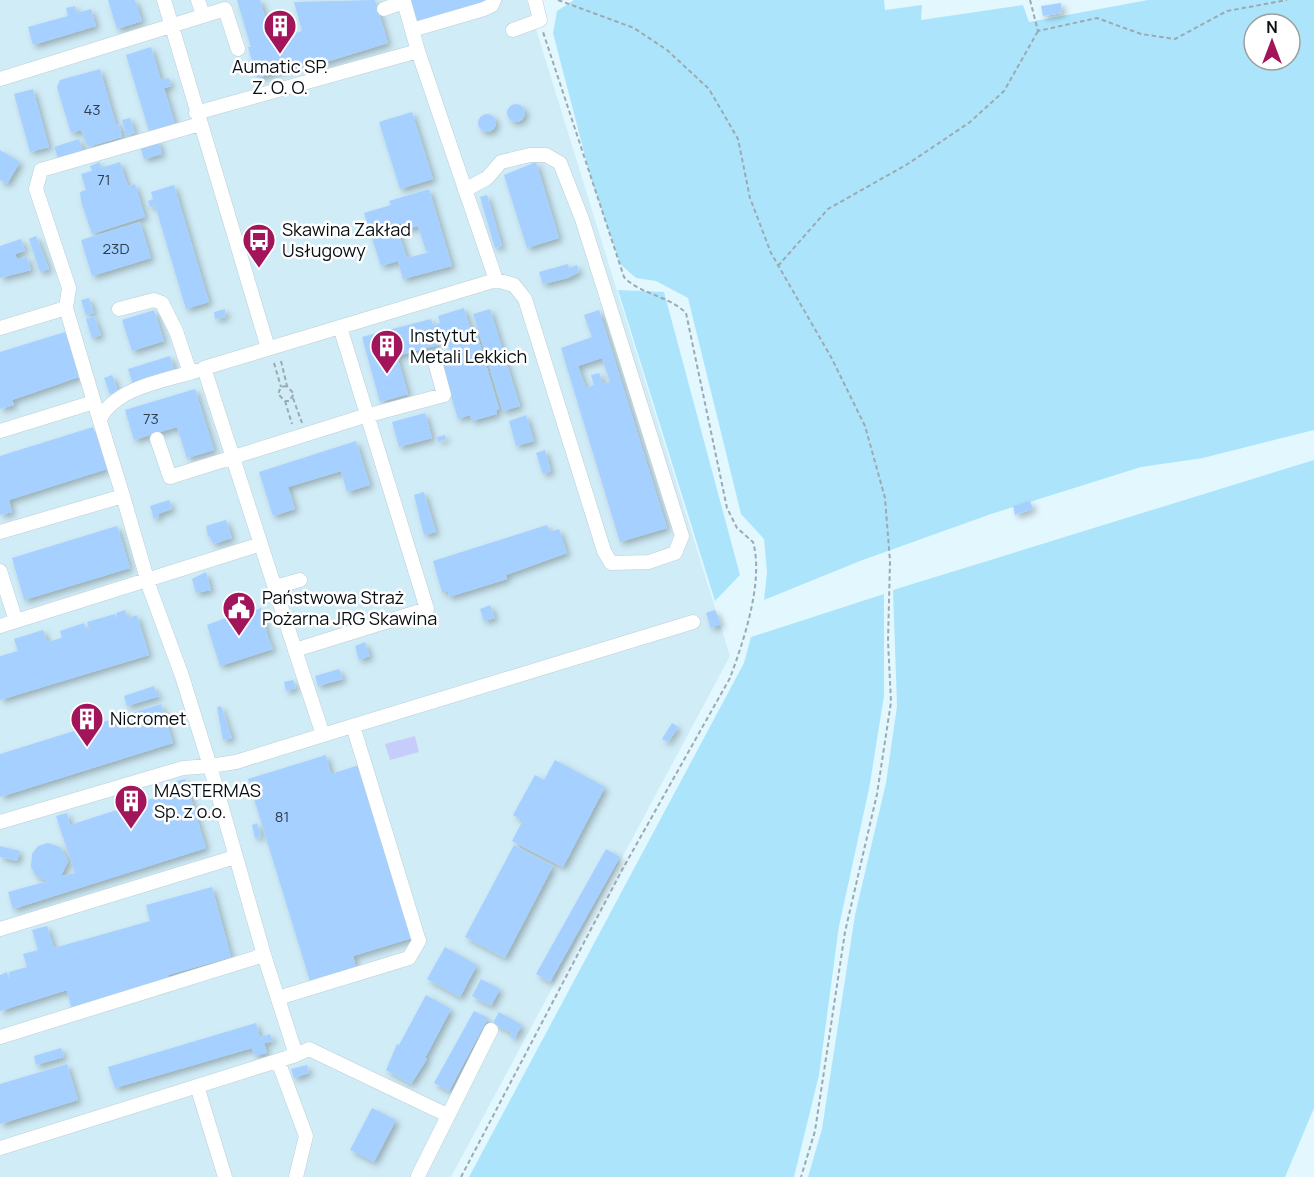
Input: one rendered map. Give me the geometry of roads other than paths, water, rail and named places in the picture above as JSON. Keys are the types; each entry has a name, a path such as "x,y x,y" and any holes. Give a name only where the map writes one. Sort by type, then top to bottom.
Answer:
{"street":[{"path":"164,0 268,348"},
{"path":"198,0 202,15"},
{"path":"412,30 484,9 492,5 494,0"},
{"path":"513,30 540,20 535,0"},
{"path":"384,9 404,2 418,51 496,280"},
{"path":"0,79 225,9 238,49"},
{"path":"296,1055 264,955 210,766 149,581 94,402 66,308 69,288 36,189 41,170 418,51"},
{"path":"100,419 106,409 120,396 268,348 496,280 514,285 525,299 603,551 611,563 649,562 675,553 682,536 582,219 560,163 546,155 530,155 501,162 487,178 465,190"},
{"path":"119,309 154,300 162,303 176,331 189,373"},
{"path":"0,328 66,308"},
{"path":"295,650 427,609 340,327"},
{"path":"157,438 170,477 301,435 444,395 434,358"},
{"path":"204,368 323,735"},
{"path":"0,431 94,402"},
{"path":"0,532 123,496"},
{"path":"0,626 261,544"},
{"path":"0,571 16,621"},
{"path":"275,587 300,580"},
{"path":"0,822 183,768 236,762 693,622"},
{"path":"278,999 409,958 419,941 353,726"},
{"path":"0,929 235,857"},
{"path":"0,1037 264,955"},
{"path":"418,1176 490,1030"},
{"path":"0,1148 278,1061 309,1049 447,1115"},
{"path":"278,1061 306,1137 296,1177"},
{"path":"197,1086 225,1177"}],"place":[{"name":"Aumatic SP. Z. O. O.","path":"280,55"},
{"name":"Skawina Zakład Usługowy","path":"259,269"},
{"name":"Instytut Metali Lekkich","path":"387,375"},
{"name":"Państwowa Straż Pożarna JRG Skawina","path":"239,637"},
{"name":"Nicromet","path":"87,748"},
{"name":"MASTERMAS Sp. z o.o.","path":"131,830"}]}
